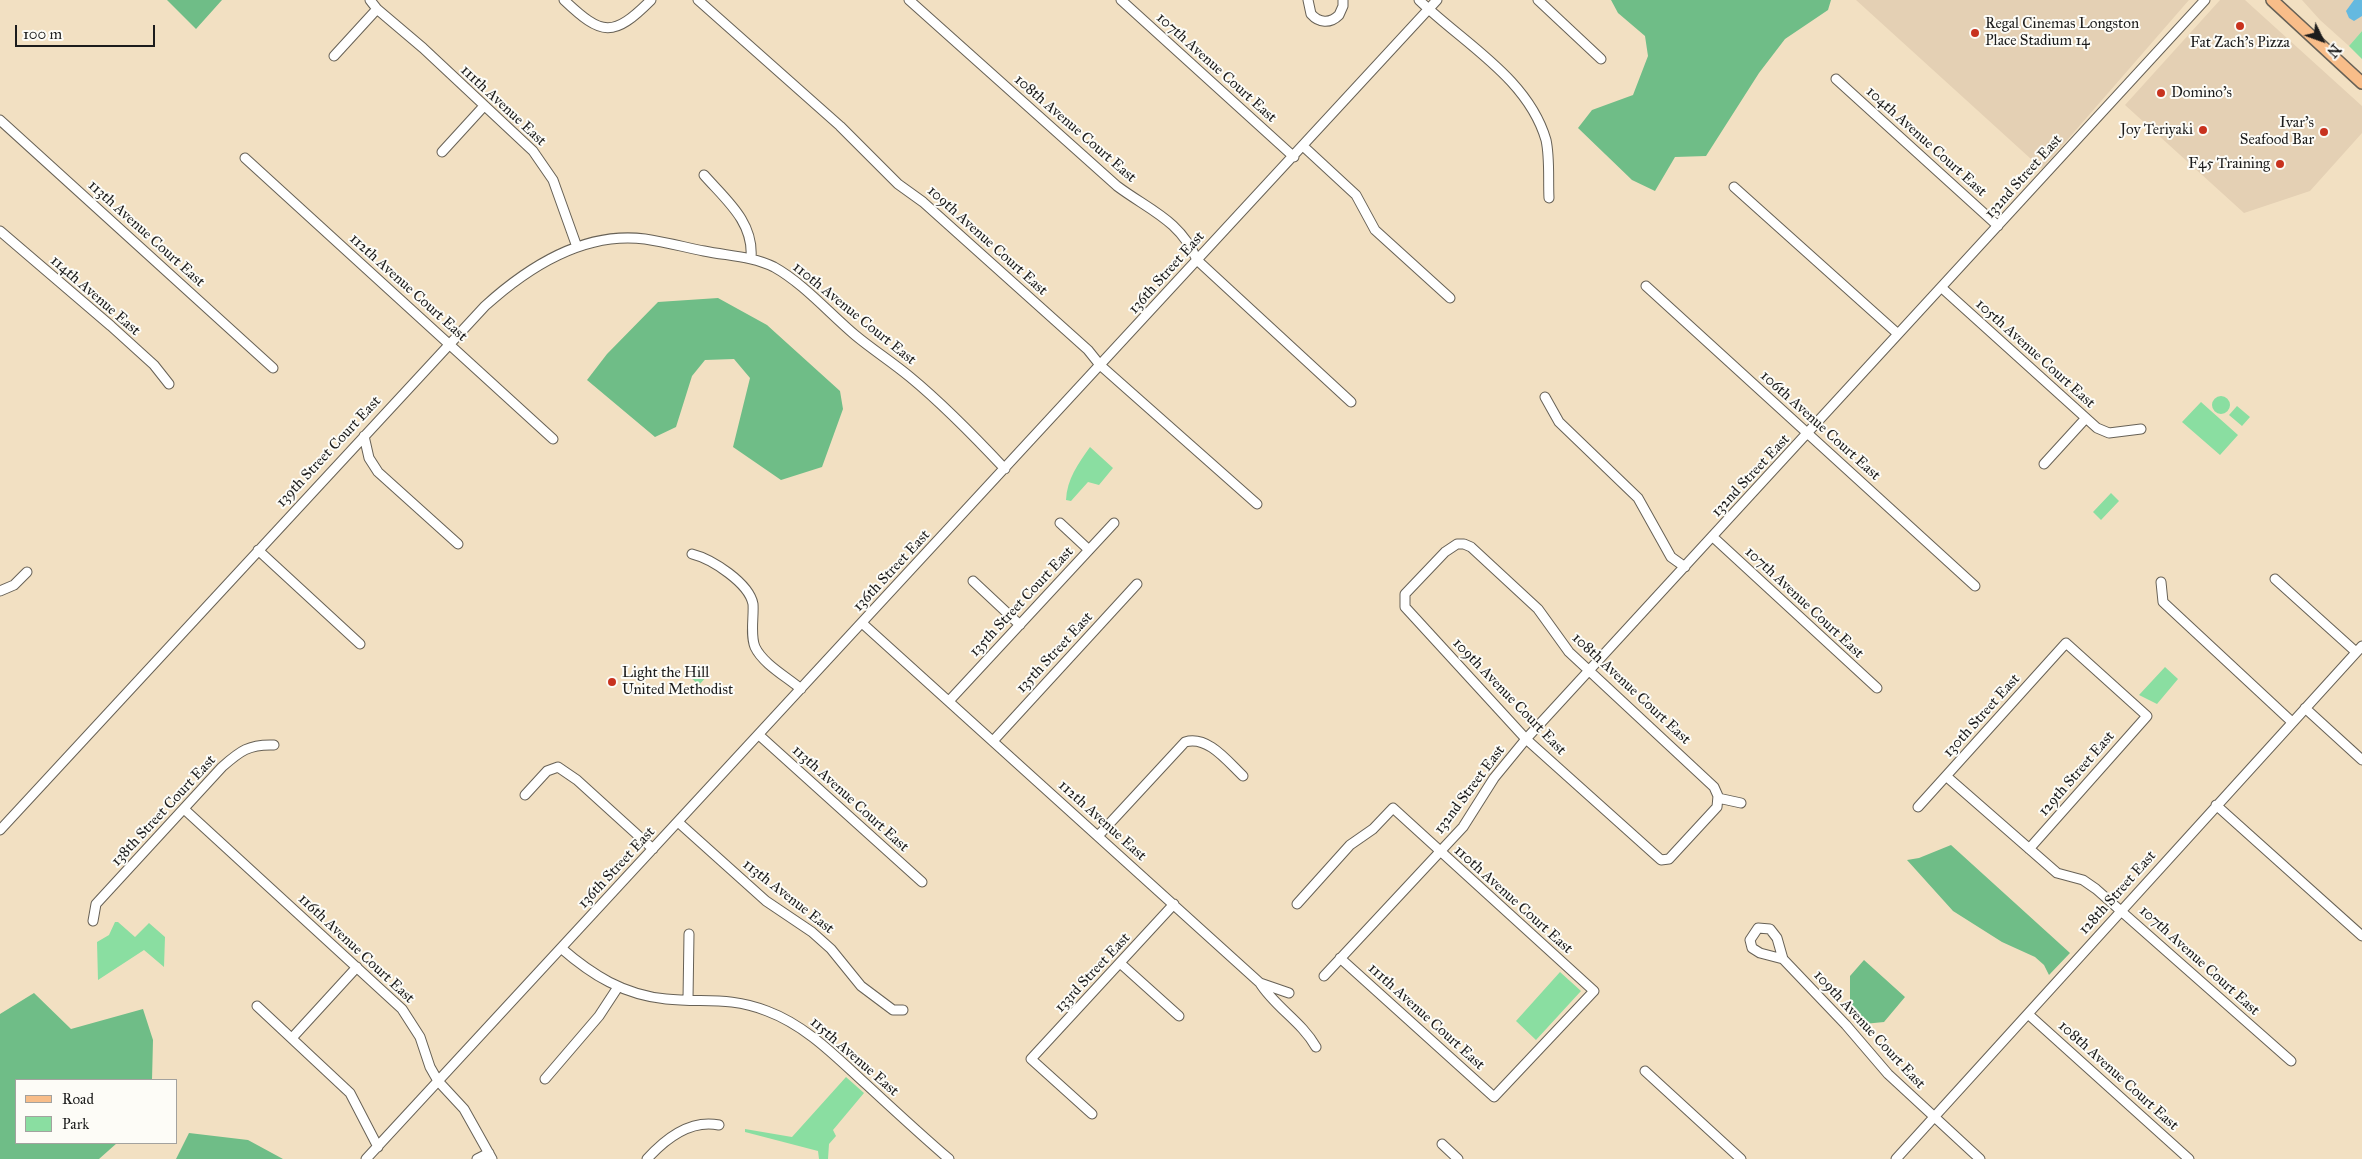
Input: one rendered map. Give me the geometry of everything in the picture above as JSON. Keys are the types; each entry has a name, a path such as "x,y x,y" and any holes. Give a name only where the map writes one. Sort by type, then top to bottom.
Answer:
{"main road":[{"path":"2272,0 2362,83"}],"street":[{"name":"111th Avenue East","path":"370,0 377,9 533,151 550,173 578,247"},
{"path":"564,0 596,26 608,28 621,25 630,20 651,0"},
{"name":"109th Avenue Court East","path":"698,0 840,126 898,184 923,202 1088,350 1100,365 1257,504"},
{"name":"108th Avenue Court East","path":"909,0 1117,186 1170,222 1192,248 1197,260 1351,402"},
{"name":"107th Avenue Court East","path":"1120,0 1294,157"},
{"path":"1308,0 1311,14 1322,22 1336,19 1345,2"},
{"path":"1419,0 1516,87 1536,113 1546,142 1549,198"},
{"name":"136th Street East","path":"366,1159 1294,157 1436,0"},
{"path":"1538,0 1602,59"},
{"name":"132nd Street East","path":"1324,976 1463,827 1494,778 1526,739 2205,0"},
{"path":"334,56 377,9"},
{"name":"104th Avenue Court East","path":"1836,79 1998,226"},
{"path":"442,152 484,106"},
{"name":"113th Avenue Court East","path":"0,120 273,368"},
{"path":"1303,146 1356,195 1375,230 1450,298"},
{"name":"112th Avenue Court East","path":"245,158 553,439"},
{"path":"704,174 732,206 746,227 752,240 752,258"},
{"path":"1734,187 1898,334"},
{"name":"114th Avenue East","path":"0,231 51,276 76,294 154,365 169,384"},
{"name":"139th Street Court East","path":"0,830 449,344 504,288 536,266 578,247 606,240 643,239 715,254 752,258"},
{"name":"110th Avenue Court East","path":"752,258 785,274 859,338 909,376 937,401 1005,469"},
{"name":"106th Avenue Court East","path":"1646,286 1975,586"},
{"name":"105th Avenue Court East","path":"1942,288 2100,430 2114,433 2141,429"},
{"path":"1545,397 1559,422 1638,498 1671,556 1685,567"},
{"path":"2044,464 2086,418"},
{"path":"364,436 369,458 378,472 458,544"},
{"path":"1060,523 1089,550"},
{"name":"135th Street Court East","path":"949,701 1114,523"},
{"name":"107th Avenue Court East","path":"1713,537 1877,688"},
{"name":"109th Avenue Court East","path":"1457,544 1445,552 1405,594 1405,607 1526,739 1664,861 1677,852 1715,811 1718,798"},
{"name":"108th Avenue Court East","path":"1457,544 1471,547 1525,596 1538,609 1569,652 1709,781 1717,792 1718,798"},
{"path":"258,550 360,644"},
{"path":"692,554 708,559 723,568 748,594 753,604 756,648 770,663 801,689"},
{"path":"0,591 14,584 27,572"},
{"path":"2275,579 2359,649"},
{"path":"973,582 1020,625"},
{"path":"2161,582 2162,602 2292,722"},
{"name":"135th Street East","path":"993,741 1137,584"},
{"name":"112th Avenue East","path":"862,623 1260,983 1269,996 1304,1030 1316,1048"},
{"name":"130th Street East","path":"1918,807 2066,643 2147,716"},
{"name":"128th Street East","path":"1896,1159 2120,910 2359,649"},
{"path":"2305,708 2362,760"},
{"name":"129th Street East","path":"2029,849 2147,716"},
{"name":"113th Avenue Court East","path":"759,735 922,882"},
{"path":"1098,836 1185,742 1197,740 1208,745 1243,776"},
{"name":"138th Street Court East","path":"93,921 96,904 222,767 240,753 258,744 274,745"},
{"path":"525,796 547,771 558,767 577,780 653,848"},
{"name":"107th Avenue Court East","path":"1946,776 2057,873 2083,880 2120,910 2291,1061"},
{"path":"1718,798 1742,803"},
{"path":"2216,806 2362,936"},
{"name":"110th Avenue Court East","path":"1297,904 1350,845 1373,830 1393,808 1594,991 1494,1097"},
{"name":"116th Avenue Court East","path":"184,809 402,1010 420,1037 430,1067 438,1081 464,1109 490,1156"},
{"name":"113th Avenue East","path":"678,822 766,901 812,932 837,956 861,986 893,1010 902,1010"},
{"name":"133rd Street East","path":"1092,1114 1031,1059 1174,904"},
{"path":"688,999 689,934"},
{"name":"115th Avenue East","path":"561,948 582,967 618,987 655,998 712,999 750,1005 784,1018 819,1041 949,1159"},
{"name":"111th Avenue Court East","path":"1340,958 1494,1097"},
{"name":"109th Avenue Court East","path":"1783,959 1846,1025 1888,1074 1980,1159"},
{"path":"1120,963 1179,1016"},
{"path":"292,1038 357,967"},
{"path":"1260,983 1289,993"},
{"path":"545,1079 599,1016 618,987"},
{"path":"257,1006 350,1093 359,1106 378,1146"},
{"name":"108th Avenue Court East","path":"2028,1014 2189,1159"},
{"path":"1645,1071 1741,1159"},
{"path":"646,1159 670,1137 689,1128 702,1124 719,1125"},
{"path":"1442,1144 1456,1158"},
{"path":"477,1159 490,1156"}],"shaded area":[{"path":"1856,0 2189,0 2042,169"},
{"path":"2220,0 2245,0 2362,106 2362,133 2310,191 2244,213 2125,105"},
{"path":"2302,0 2362,0 2362,31 2349,46 2320,20"}],"green space":[{"path":"167,0 222,0 196,29"},
{"path":"1611,0 1831,0 1828,10 1785,39 1759,73 1706,156 1675,157 1655,191 1632,180 1578,128 1592,110 1633,95 1648,56 1645,36 1618,13"},
{"path":"2362,31 2362,59 2349,46"},
{"path":"718,298 767,325 840,391 843,409 822,467 781,480 733,447 750,378 734,359 705,360 692,376 676,427 655,437 587,380 607,354 658,302"},
{"path":"2221,396 2227,399 2230,405 2227,411 2221,414 2215,411 2212,405 2215,399"},
{"path":"2201,402 2238,435 2220,455 2182,422"},
{"path":"2237,406 2250,417 2242,426 2229,415"},
{"path":"1090,447 1113,468 1099,485 1088,482 1071,501 1066,500 1071,478"},
{"path":"2111,493 2119,501 2101,520 2093,512"},
{"path":"698,667 707,676 699,685 690,677"},
{"path":"2165,667 2178,679 2157,704 2139,695"},
{"path":"1951,845 2070,953 2049,975 2044,965 2035,957 2002,942 1953,911 1907,860 1919,858"},
{"path":"115,922 118,922 135,937 149,923 165,937 164,967 144,950 98,980 97,942 109,935"},
{"path":"1864,960 1905,997 1884,1022 1864,1024 1850,1008 1850,976"},
{"path":"1560,972 1581,991 1536,1040 1516,1021"},
{"path":"34,993 71,1029 143,1009 153,1040 152,1079 15,1079 15,1144 116,1144 99,1159 0,1159 0,1014"},
{"path":"846,1077 864,1093 833,1130 836,1136 829,1144 828,1159 819,1159 818,1151 745,1132 745,1129 792,1137"},
{"path":"189,1133 248,1140 283,1159 176,1159"}],"water":[{"path":"2354,0 2362,0 2362,16 2354,21 2349,18 2346,11"}],"place":[{"name":"Fat Zach's Pizza","path":"2240,26"},
{"name":"Regal Cinemas Longston Place Stadium 14","path":"1975,33"},
{"name":"Domino's","path":"2161,93"},
{"name":"Joy Teriyaki","path":"2203,130"},
{"name":"Ivar's Seafood Bar","path":"2324,132"},
{"name":"F45 Training","path":"2280,164"},
{"name":"Light the Hill United Methodist","path":"612,682"}]}
